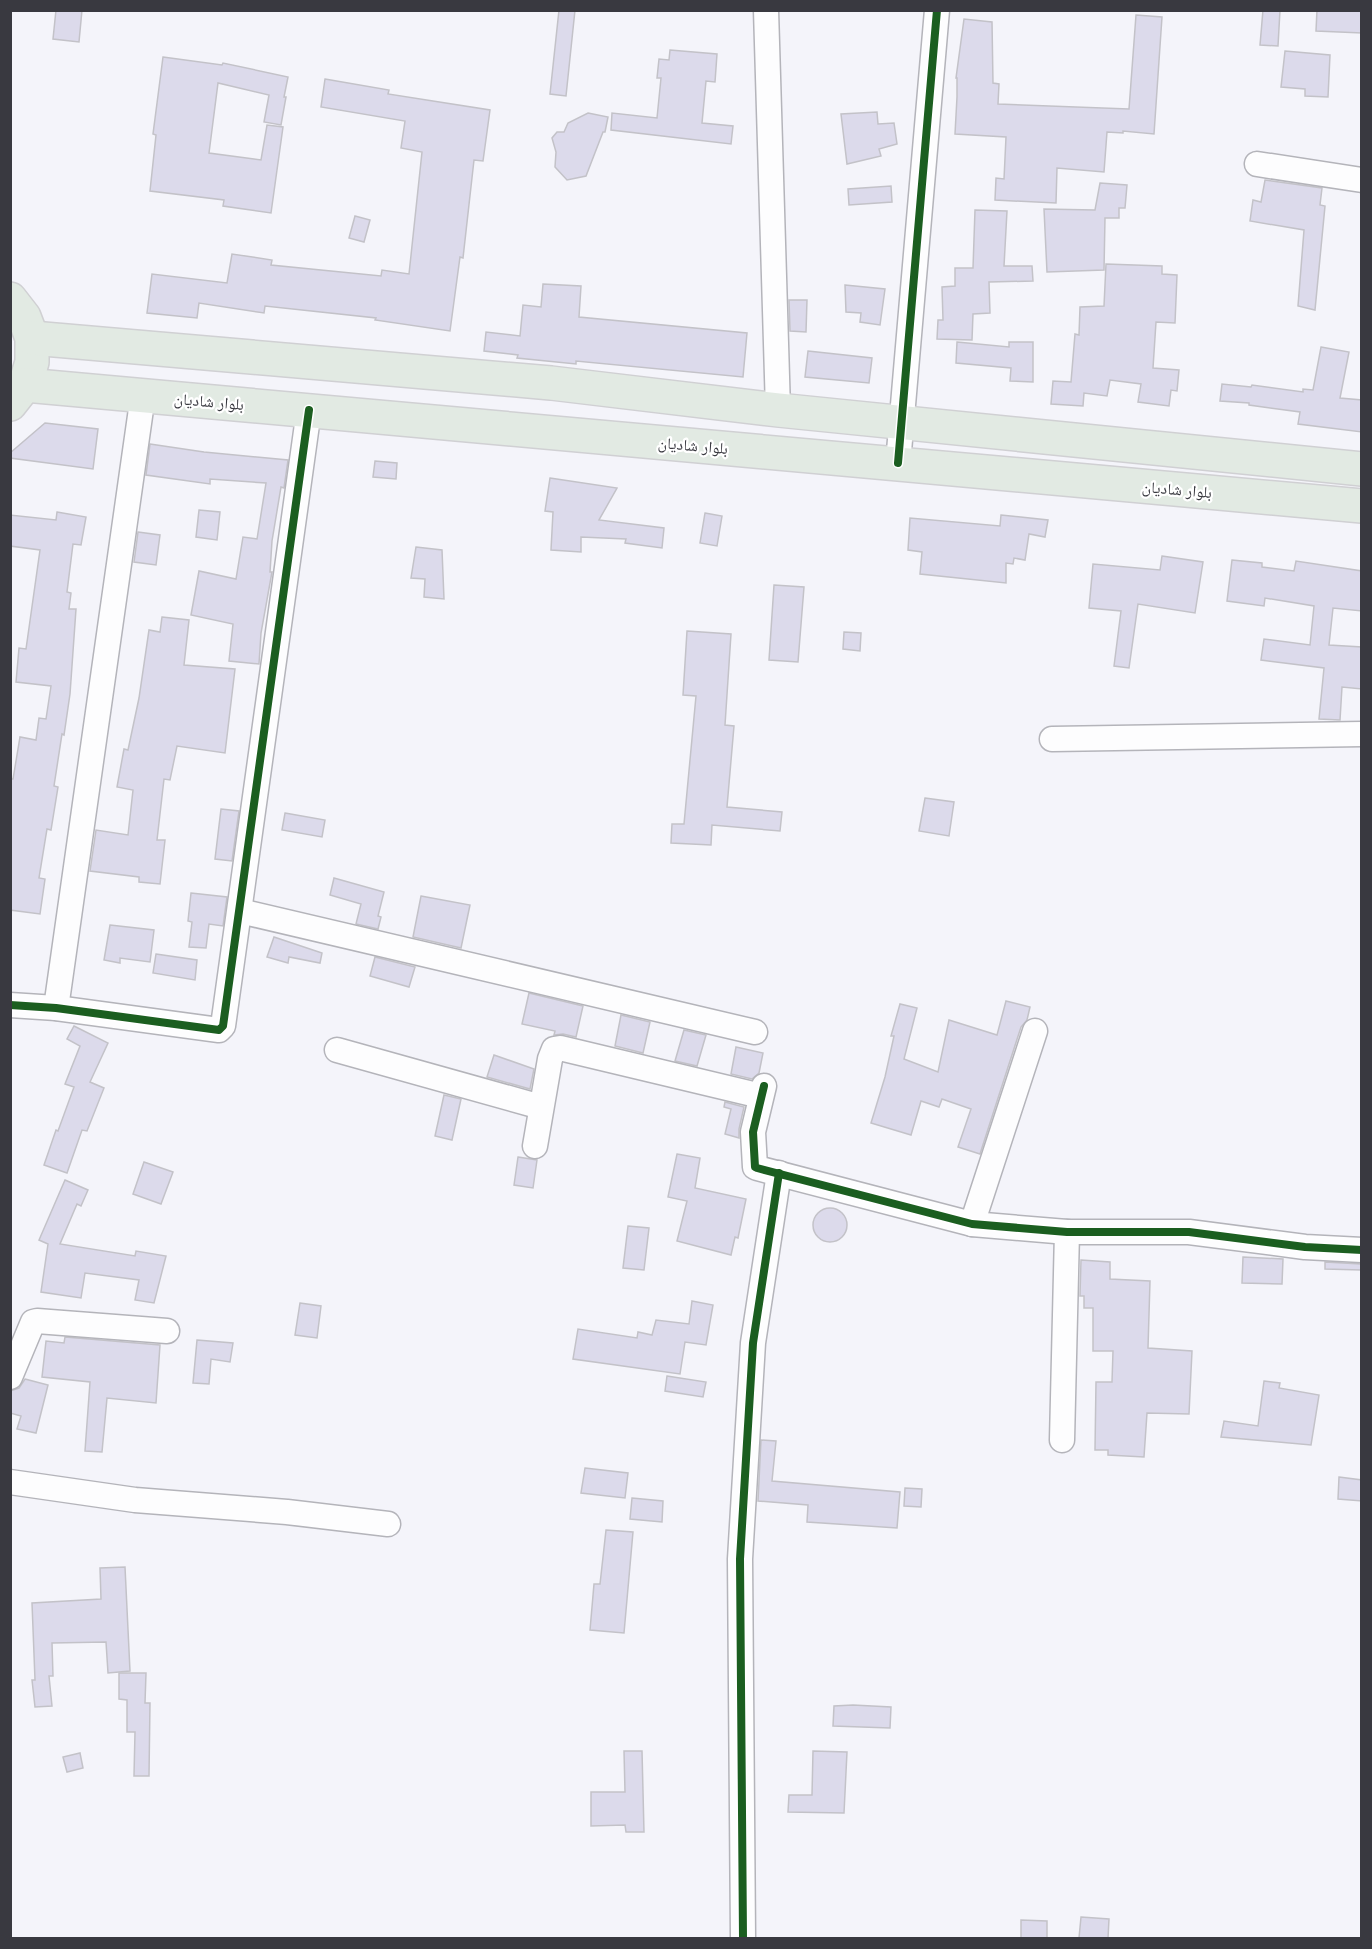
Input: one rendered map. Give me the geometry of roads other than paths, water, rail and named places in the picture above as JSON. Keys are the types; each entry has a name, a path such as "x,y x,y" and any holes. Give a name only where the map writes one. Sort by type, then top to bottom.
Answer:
{"main road":[{"path":"10,299 24,317 32,338 32,362 18,394"},
{"path":"32,338 551,383 778,410 1362,470"},
{"name":"بلوار شادیان","path":"18,394 143,395 1362,506"}],"street":[{"path":"766,10 778,410"},
{"path":"898,463 937,10"},
{"path":"1257,164 1362,180"},
{"path":"56,1008 143,395"},
{"path":"10,1005 56,1008 219,1030 224,1021 309,410"},
{"path":"1052,739 1362,734"},
{"path":"240,911 755,1032"},
{"path":"972,1224 1035,1031"},
{"path":"536,1146 550,1059 554,1049 560,1048 762,1091 753,1132 755,1167 972,1224 1067,1232 1189,1232 1305,1247 1362,1250"},
{"path":"337,1050 541,1107"},
{"path":"743,1938 740,1559 753,1343 768,1171"},
{"path":"1062,1440 1067,1232"},
{"path":"10,1377 33,1322 167,1331"},
{"path":"10,1482 135,1500 287,1512 388,1524"}]}
